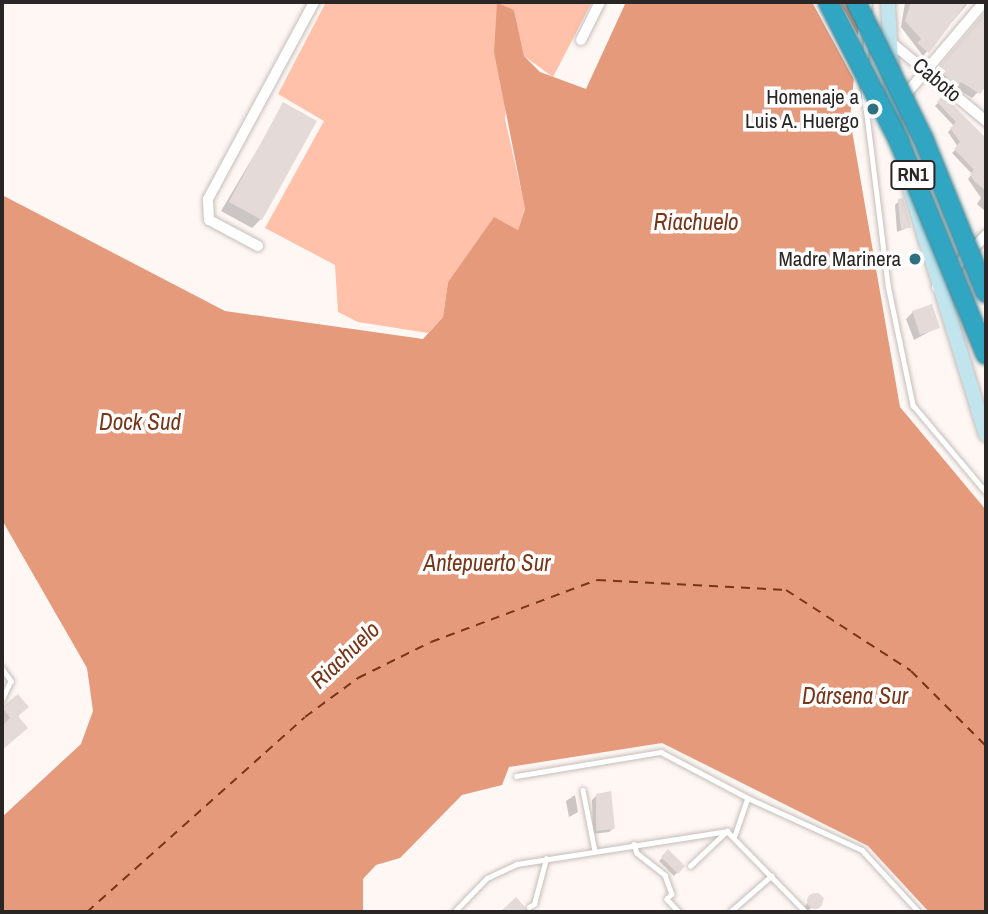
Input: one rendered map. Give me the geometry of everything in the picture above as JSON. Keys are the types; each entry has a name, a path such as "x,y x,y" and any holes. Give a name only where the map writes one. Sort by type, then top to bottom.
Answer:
{"highway":[{"name":"RN1","path":"828,2 898,139 986,355"},
{"name":"RN1","path":"856,2 923,138 986,293"}],"main road":[{"path":"888,2 887,39 892,110 906,181 937,287 986,435"},
{"path":"892,110 986,345"}],"street":[{"path":"258,246 209,220 208,199 314,2"},
{"path":"581,40 600,2"},
{"path":"892,110 984,2"},
{"name":"Caboto","path":"887,39 986,121"},
{"path":"937,287 986,235"}],"lane":[{"path":"869,2 862,95 888,285 913,405 986,492"},
{"path":"2,668 11,681 2,700"},
{"path":"516,776 661,752 748,798 862,850 919,912"},
{"path":"583,790 595,851"},
{"path":"735,835 748,798"},
{"path":"690,866 727,831"},
{"path":"454,912 487,878 517,864 727,831 735,835 806,912"},
{"path":"634,844 637,853 664,875 672,894 667,899 679,912"},
{"path":"529,907 534,904 546,859"},
{"path":"730,912 772,875"}],"shaded area":[{"path":"326,2 592,2 553,77 524,56 514,11 505,119 525,208 518,230 494,218 448,282 443,317 428,333 358,322 338,312 335,265 265,228 324,121 278,94"}],"water":[{"path":"626,2 861,2 850,119 900,407 986,510 986,912 929,912 868,846 662,743 509,767 502,785 462,795 400,858 376,865 363,879 363,912 2,912 2,817 81,744 93,711 87,668 2,520 2,195 225,311 423,339 443,317 448,282 494,217 518,230 525,209 494,52 497,3 514,10 524,56 540,72 586,89"}],"pier":[{"path":"812,2 839,2 846,13 861,41 857,85"}],"building":[{"path":"911,2 967,2 929,53 917,43 921,39 905,21"},
{"path":"986,11 986,86 980,94 961,82 957,86 937,69"},
{"path":"943,95 986,138 986,191 974,181 970,174 974,170 954,149 960,142 950,128 956,122 937,102"},
{"path":"283,102 317,121 262,220 229,202"},
{"path":"903,198 911,228 901,229 898,199"},
{"path":"932,304 940,328 920,335 912,311"},
{"path":"18,694 29,707 18,716 28,728 2,750 2,726 10,718 2,707"},
{"path":"611,791 615,829 596,831 596,794"},
{"path":"668,849 685,866 678,874 661,857"},
{"path":"812,893 818,893 823,901 821,907 812,909 807,904 807,898"},
{"path":"516,897 529,912 500,912"}],"ferry route":[{"path":"87,912 305,717 358,678 431,642 597,580 786,590 911,671 986,746"}],"place":[{"name":"Homenaje a Luis A. Huergo","path":"873,109"},
{"name":"Madre Marinera","path":"915,259"}],"water label":[{"name":"Riachuelo","path":"696,222"},
{"name":"Dock Sud","path":"140,422"},
{"name":"Antepuerto Sur","path":"487,563"},
{"name":"Riachuelo","path":"345,655"},
{"name":"Dársena Sur","path":"855,696"}]}
